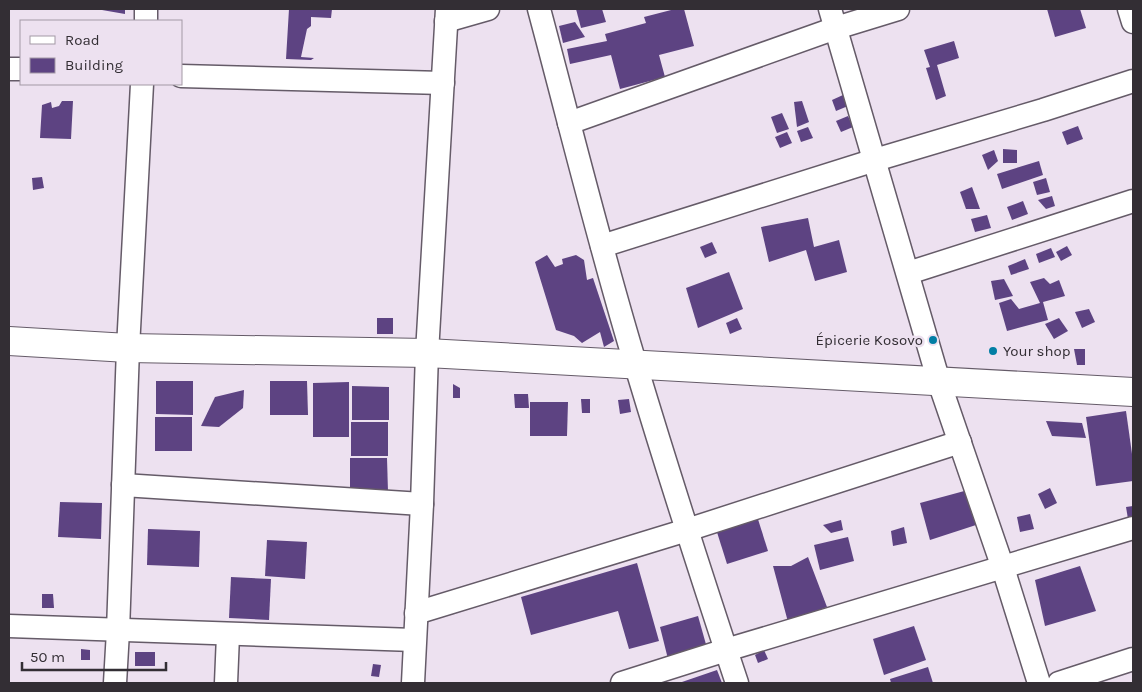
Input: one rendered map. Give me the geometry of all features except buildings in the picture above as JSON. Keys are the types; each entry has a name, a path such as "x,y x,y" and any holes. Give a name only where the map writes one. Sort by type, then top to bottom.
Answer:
{"street":[{"path":"413,683 427,353 447,15 488,9"},
{"path":"539,9 602,246 636,365 737,683"},
{"path":"569,124 833,18 898,9"},
{"path":"1129,9 1133,22"},
{"path":"833,18 939,382 1039,683"},
{"path":"182,76 443,83"},
{"path":"602,246 1133,81"},
{"path":"115,683 128,348 142,85"},
{"path":"908,273 1133,201"},
{"path":"9,341 128,348 427,353 1133,392"},
{"path":"416,613 687,530 960,442"},
{"path":"123,485 422,504"},
{"path":"622,683 1133,528"},
{"path":"9,626 414,640"},
{"path":"226,683 228,635"},
{"path":"1059,683 1133,659"}],"place":[{"name":"Épicerie Kosovo","path":"933,340"},
{"name":"Your shop","path":"993,351"}]}
